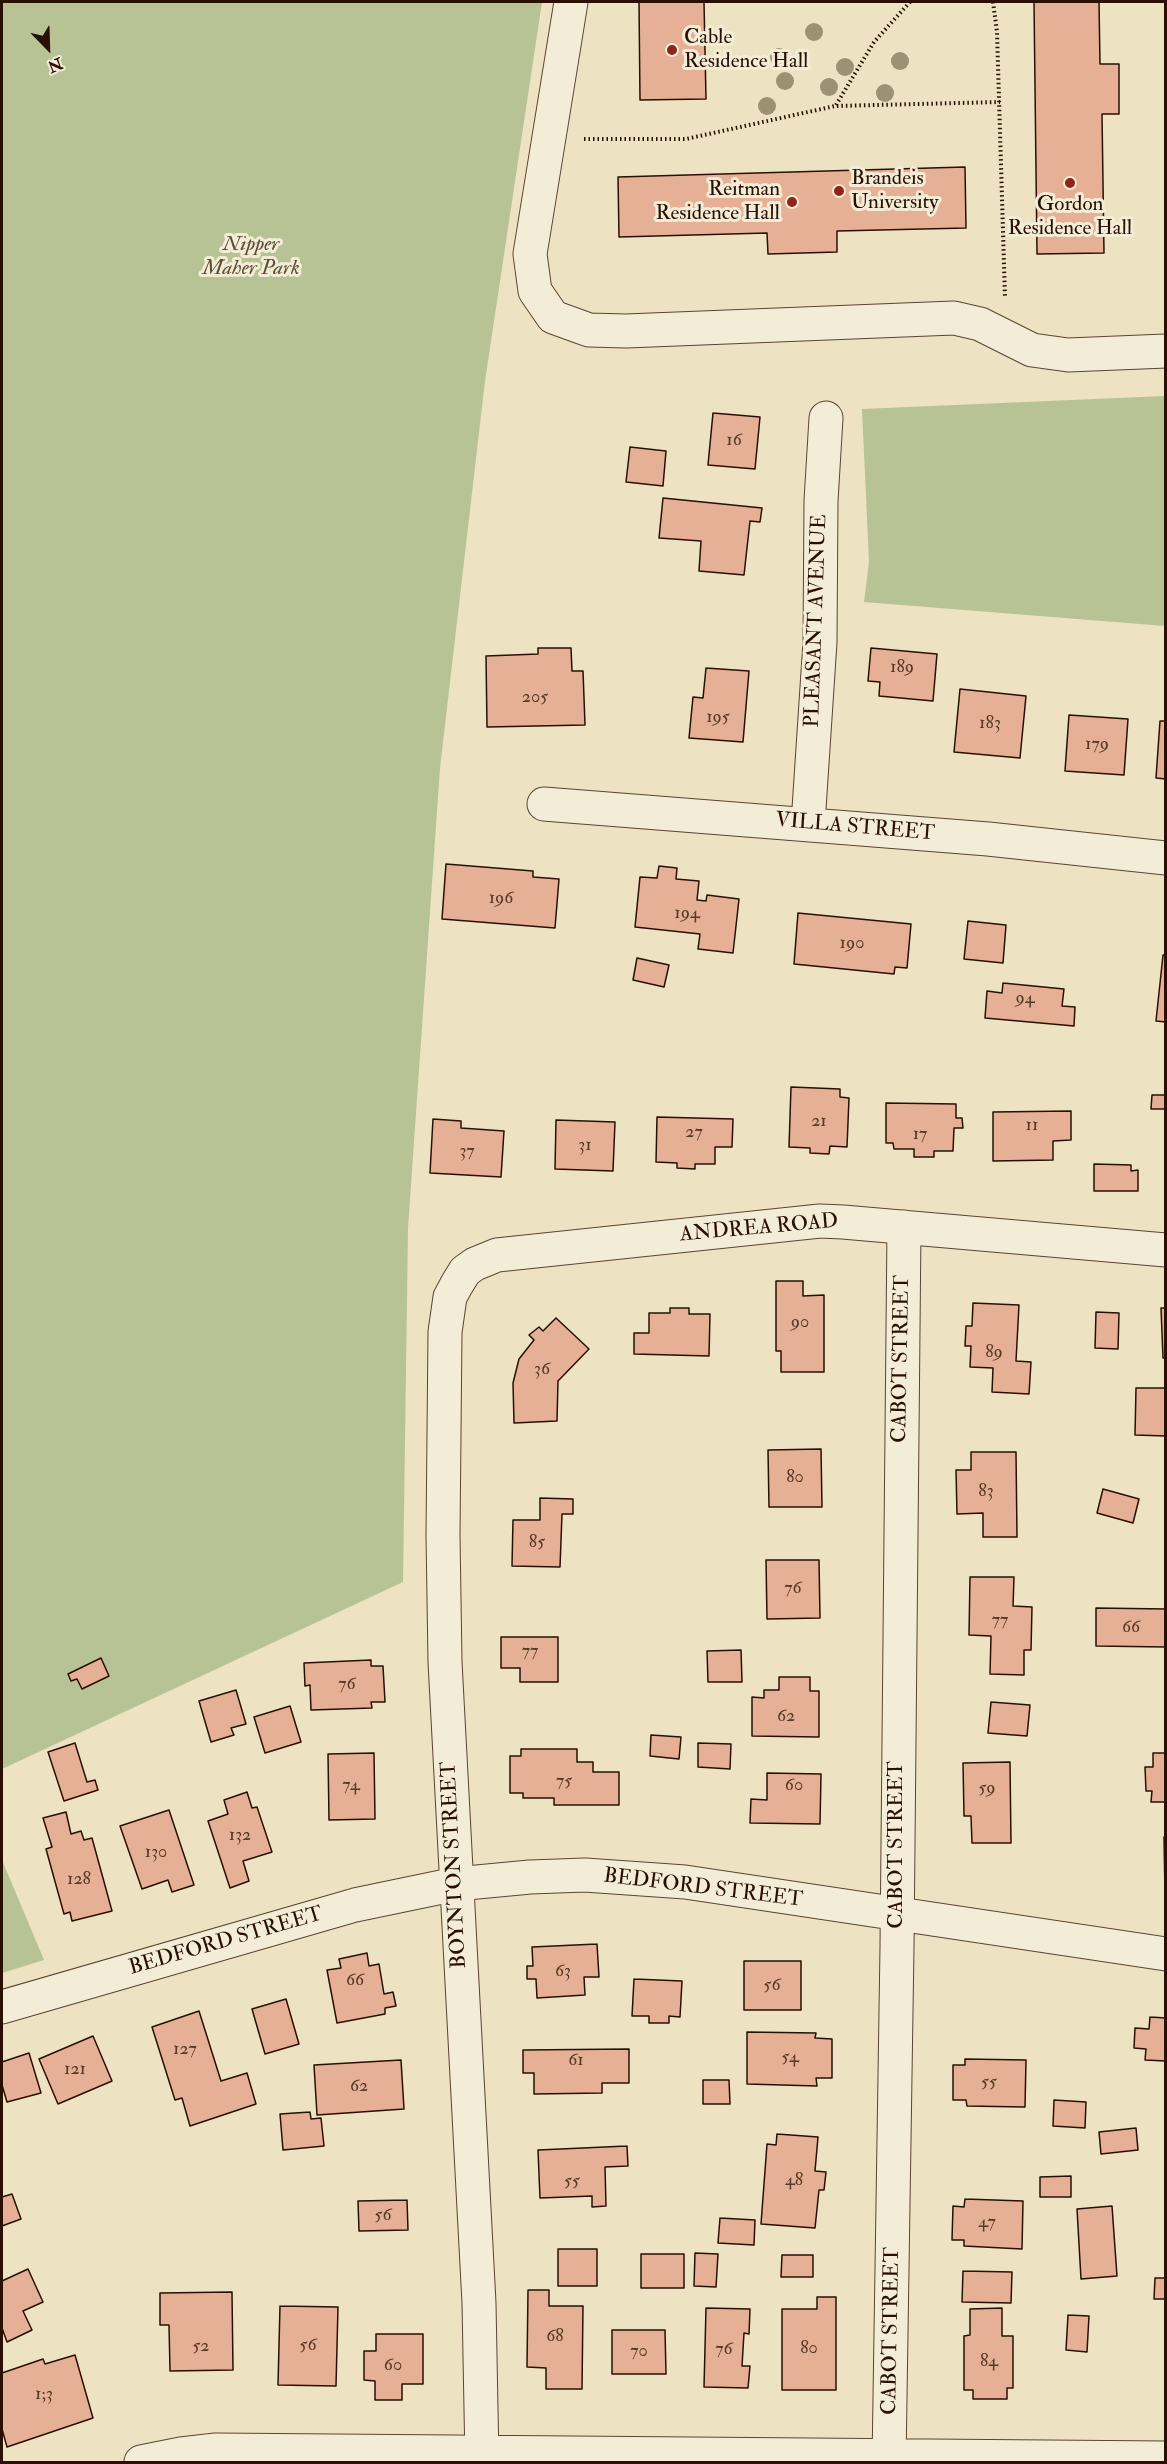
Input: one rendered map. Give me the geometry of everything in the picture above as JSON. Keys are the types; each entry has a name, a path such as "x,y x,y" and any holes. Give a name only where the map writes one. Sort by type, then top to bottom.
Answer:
{"street":[{"path":"571,2 530,254 535,291 553,317 589,330 626,332 954,318 980,324 1032,351 1068,355 1166,351"},
{"name":"PLEASANT AVENUE","path":"808,824 820,642 821,501 826,418"},
{"name":"VILLA STREET","path":"544,804 988,839 1166,858"},
{"name":"ANDREA ROAD","path":"465,1271 497,1255 792,1224 843,1222 1166,1250"},
{"name":"CABOT STREET","path":"889,2459 904,1227"},
{"name":"BOYNTON STREET","path":"465,1271 450,1297 447,1313 443,1397 445,1662 479,2303 482,2457"},
{"name":"BEDFORD STREET","path":"2,2007 355,1905 456,1884 530,1877 622,1877 685,1882 1166,1954"},
{"path":"141,2463 181,2454 216,2450 482,2457 1166,2458"}],"path":[{"path":"836,106 874,42 910,2"},
{"path":"993,2 997,32 1000,102 1006,338"},
{"path":"549,134 590,140 686,139 836,106 1000,102"}],"green space":[{"name":"Nipper Maher Park","path":"2,2 542,2 485,381 440,768 408,1228 403,1582 2,1769"},
{"path":"1165,396 1165,626 864,602 869,562 862,409"},
{"path":"2,1860 44,1960 2,1973"}],"building":[{"name":"Cable Residence Hall","path":"639,2 704,2 706,99 640,100"},
{"name":"Gordon Residence Hall","path":"1034,2 1099,2 1100,64 1119,64 1119,114 1102,114 1104,253 1037,254"},
{"name":"Reitman Residence Hall","path":"965,167 966,228 837,231 837,252 768,254 767,233 619,237 618,177"},
{"path":"713,413 760,417 755,469 708,465"},
{"path":"630,447 666,451 663,486 626,482"},
{"path":"663,498 762,508 760,522 750,521 744,575 699,571 701,541 659,538"},
{"path":"538,648 571,648 572,671 583,671 585,725 487,727 486,656 538,654"},
{"path":"871,648 937,654 933,701 879,696 880,682 868,681"},
{"path":"706,668 749,671 743,742 689,738 693,697 703,698"},
{"path":"960,689 1026,696 1020,758 954,752"},
{"path":"1069,715 1128,719 1124,775 1065,771"},
{"path":"1160,721 1166,721 1166,779 1156,778"},
{"path":"446,864 533,871 533,877 559,879 555,928 442,919"},
{"path":"659,866 677,868 676,879 699,881 697,900 706,901 707,895 739,899 733,953 698,949 700,934 635,927 640,877 657,878"},
{"path":"798,913 911,924 907,968 895,967 894,974 794,964"},
{"path":"968,921 1006,925 1003,963 964,959"},
{"path":"1163,955 1166,955 1166,1022 1156,1021"},
{"path":"637,958 669,965 664,987 633,980"},
{"path":"1003,983 1064,989 1062,1006 1075,1007 1074,1026 985,1018 987,991 1002,993"},
{"path":"791,1087 840,1089 840,1097 849,1098 847,1147 830,1146 829,1154 810,1153 810,1148 789,1147"},
{"path":"1152,1095 1166,1095 1166,1109 1151,1109"},
{"path":"886,1103 956,1104 956,1118 962,1118 963,1128 954,1128 953,1151 934,1151 934,1157 914,1157 914,1149 894,1149 893,1143 886,1143"},
{"path":"1071,1111 1071,1140 1053,1141 1053,1160 993,1161 993,1112"},
{"path":"657,1117 733,1119 732,1147 715,1147 715,1164 695,1164 695,1169 677,1168 677,1163 656,1162"},
{"path":"433,1119 461,1121 461,1128 504,1131 501,1177 430,1173"},
{"path":"556,1120 615,1122 613,1171 555,1169"},
{"path":"1094,1164 1131,1165 1131,1171 1138,1170 1138,1191 1094,1191"},
{"path":"776,1281 803,1281 803,1296 824,1295 824,1372 781,1372 781,1351 776,1351"},
{"path":"973,1303 1019,1305 1016,1361 1031,1362 1029,1394 992,1392 993,1368 970,1367 971,1346 965,1346 966,1326 972,1326"},
{"path":"670,1308 689,1308 689,1314 710,1314 709,1356 634,1354 634,1333 649,1333 649,1313 670,1313"},
{"path":"1161,1308 1166,1308 1166,1358 1163,1358"},
{"path":"1096,1312 1119,1313 1118,1349 1095,1348"},
{"path":"556,1318 589,1349 558,1381 557,1421 514,1423 513,1383 519,1359 534,1340 529,1335 539,1327 543,1331"},
{"path":"1136,1388 1166,1388 1166,1436 1135,1435"},
{"path":"821,1449 822,1507 769,1507 768,1450"},
{"path":"971,1452 1016,1452 1017,1537 983,1537 983,1513 957,1514 956,1470 971,1470"},
{"path":"1103,1489 1139,1499 1133,1523 1097,1513"},
{"path":"540,1498 573,1499 573,1514 562,1514 560,1567 512,1566 513,1520 540,1520"},
{"path":"766,1560 819,1560 820,1618 767,1619"},
{"path":"970,1577 1014,1577 1013,1606 1032,1607 1031,1650 1024,1650 1024,1675 990,1674 991,1636 969,1635"},
{"path":"1096,1608 1166,1609 1166,1647 1096,1646"},
{"path":"501,1637 558,1637 558,1682 520,1682 520,1668 501,1668"},
{"path":"741,1650 742,1682 708,1682 707,1651"},
{"path":"101,1658 109,1676 82,1689 77,1679 71,1681 68,1674"},
{"path":"371,1660 371,1666 383,1666 385,1702 371,1702 372,1708 311,1710 310,1685 305,1686 304,1663"},
{"path":"779,1677 810,1677 810,1691 819,1691 819,1737 752,1736 752,1697 764,1698 764,1690 779,1690"},
{"path":"236,1690 246,1724 231,1728 234,1735 211,1742 199,1701"},
{"path":"991,1702 1030,1705 1027,1736 988,1733"},
{"path":"290,1706 301,1742 265,1753 254,1717"},
{"path":"651,1735 681,1737 679,1759 650,1756"},
{"path":"75,1743 87,1782 95,1780 98,1790 64,1801 48,1752"},
{"path":"698,1743 731,1744 730,1769 698,1767"},
{"path":"521,1749 577,1749 577,1762 593,1762 593,1772 619,1772 619,1805 554,1805 554,1798 523,1798 523,1793 510,1793 510,1756 521,1756"},
{"path":"374,1753 375,1819 329,1820 328,1754"},
{"path":"1153,1753 1166,1753 1166,1802 1151,1802 1152,1791 1146,1791 1145,1767 1153,1767"},
{"path":"1010,1762 1011,1843 972,1843 971,1816 964,1816 963,1763"},
{"path":"767,1773 821,1774 820,1824 750,1823 751,1799 767,1800"},
{"path":"247,1792 252,1808 257,1807 272,1852 243,1861 249,1881 230,1888 208,1821 228,1814 224,1800"},
{"path":"169,1810 194,1885 172,1892 168,1880 142,1889 120,1826"},
{"path":"66,1812 71,1834 81,1831 84,1840 92,1838 112,1911 72,1921 70,1912 64,1914 46,1849 52,1847 43,1818"},
{"path":"1164,1837 1166,1837 1166,1895 1165,1895"},
{"path":"597,1944 599,1977 584,1977 585,1995 537,1998 536,1979 527,1979 527,1966 533,1966 532,1947"},
{"path":"367,1953 369,1966 379,1964 384,1994 393,1992 396,2006 385,2008 385,2014 337,2023 327,1970 341,1968 339,1959"},
{"path":"744,1961 801,1961 801,2010 744,2010"},
{"path":"634,1979 682,1981 680,2017 669,2016 669,2023 649,2023 649,2016 632,2016"},
{"path":"286,1999 299,2044 265,2054 252,2009"},
{"path":"199,2011 221,2081 247,2073 256,2104 190,2126 182,2098 175,2100 152,2027"},
{"path":"1150,2017 1166,2018 1166,2061 1145,2060 1146,2049 1134,2048 1135,2028 1149,2029"},
{"path":"747,2032 816,2033 815,2038 832,2039 832,2078 816,2078 817,2086 747,2084"},
{"path":"93,2036 112,2081 58,2104 39,2059"},
{"path":"629,2049 629,2083 602,2083 602,2093 534,2094 534,2073 523,2073 523,2050"},
{"path":"29,2053 41,2093 7,2102 2,2085 2,2062"},
{"path":"965,2059 1026,2060 1025,2107 967,2106 966,2100 953,2100 953,2065 965,2065"},
{"path":"401,2060 404,2109 317,2115 314,2065"},
{"path":"703,2080 729,2080 730,2104 703,2104"},
{"path":"1054,2100 1086,2102 1085,2128 1053,2126"},
{"path":"310,2112 311,2119 321,2118 324,2146 283,2150 280,2114"},
{"path":"1136,2128 1138,2150 1101,2154 1099,2132"},
{"path":"777,2134 818,2137 815,2171 826,2172 824,2190 819,2190 815,2228 761,2224 767,2144 776,2145"},
{"path":"627,2146 628,2166 605,2167 606,2206 592,2207 592,2196 540,2198 538,2150"},
{"path":"1071,2176 1071,2197 1040,2197 1040,2177"},
{"path":"12,2194 21,2219 2,2226 2,2197"},
{"path":"965,2199 1023,2201 1022,2249 964,2246 964,2240 952,2240 953,2206 964,2207"},
{"path":"407,2200 408,2230 359,2231 358,2201"},
{"path":"1112,2206 1117,2276 1081,2279 1077,2209"},
{"path":"720,2218 755,2220 754,2245 718,2243"},
{"path":"558,2249 597,2249 597,2286 558,2286"},
{"path":"695,2253 718,2254 716,2287 694,2286"},
{"path":"641,2254 684,2254 684,2288 641,2288"},
{"path":"782,2255 813,2255 813,2277 781,2277"},
{"path":"28,2269 43,2302 23,2311 32,2330 7,2342 2,2328 2,2281"},
{"path":"963,2271 1012,2272 1011,2303 962,2302"},
{"path":"1155,2278 1166,2278 1166,2299 1154,2299"},
{"path":"528,2290 549,2290 549,2306 583,2306 582,2389 546,2389 546,2368 527,2367"},
{"path":"232,2292 233,2370 170,2371 169,2325 160,2325 160,2293"},
{"path":"817,2297 836,2297 836,2390 782,2390 782,2309 817,2309"},
{"path":"280,2306 338,2307 336,2386 278,2385"},
{"path":"706,2308 750,2309 749,2334 744,2333 742,2366 750,2366 748,2388 704,2387"},
{"path":"1002,2308 1002,2336 1013,2336 1013,2388 1007,2388 1007,2399 973,2399 973,2390 964,2390 964,2336 970,2335 970,2309"},
{"path":"1068,2315 1089,2316 1087,2352 1066,2350"},
{"path":"612,2330 665,2330 666,2374 612,2374"},
{"path":"376,2334 423,2334 423,2384 402,2384 402,2400 375,2400 375,2381 364,2380 364,2351 376,2351"},
{"path":"75,2355 93,2418 7,2447 2,2429 2,2373 43,2359 45,2364"}],"place":[{"name":"Cable Residence Hall","path":"672,50"},
{"name":"Gordon Residence Hall","path":"1070,183"},
{"name":"Brandeis University","path":"839,191"},
{"name":"Reitman Residence Hall","path":"792,202"}]}
